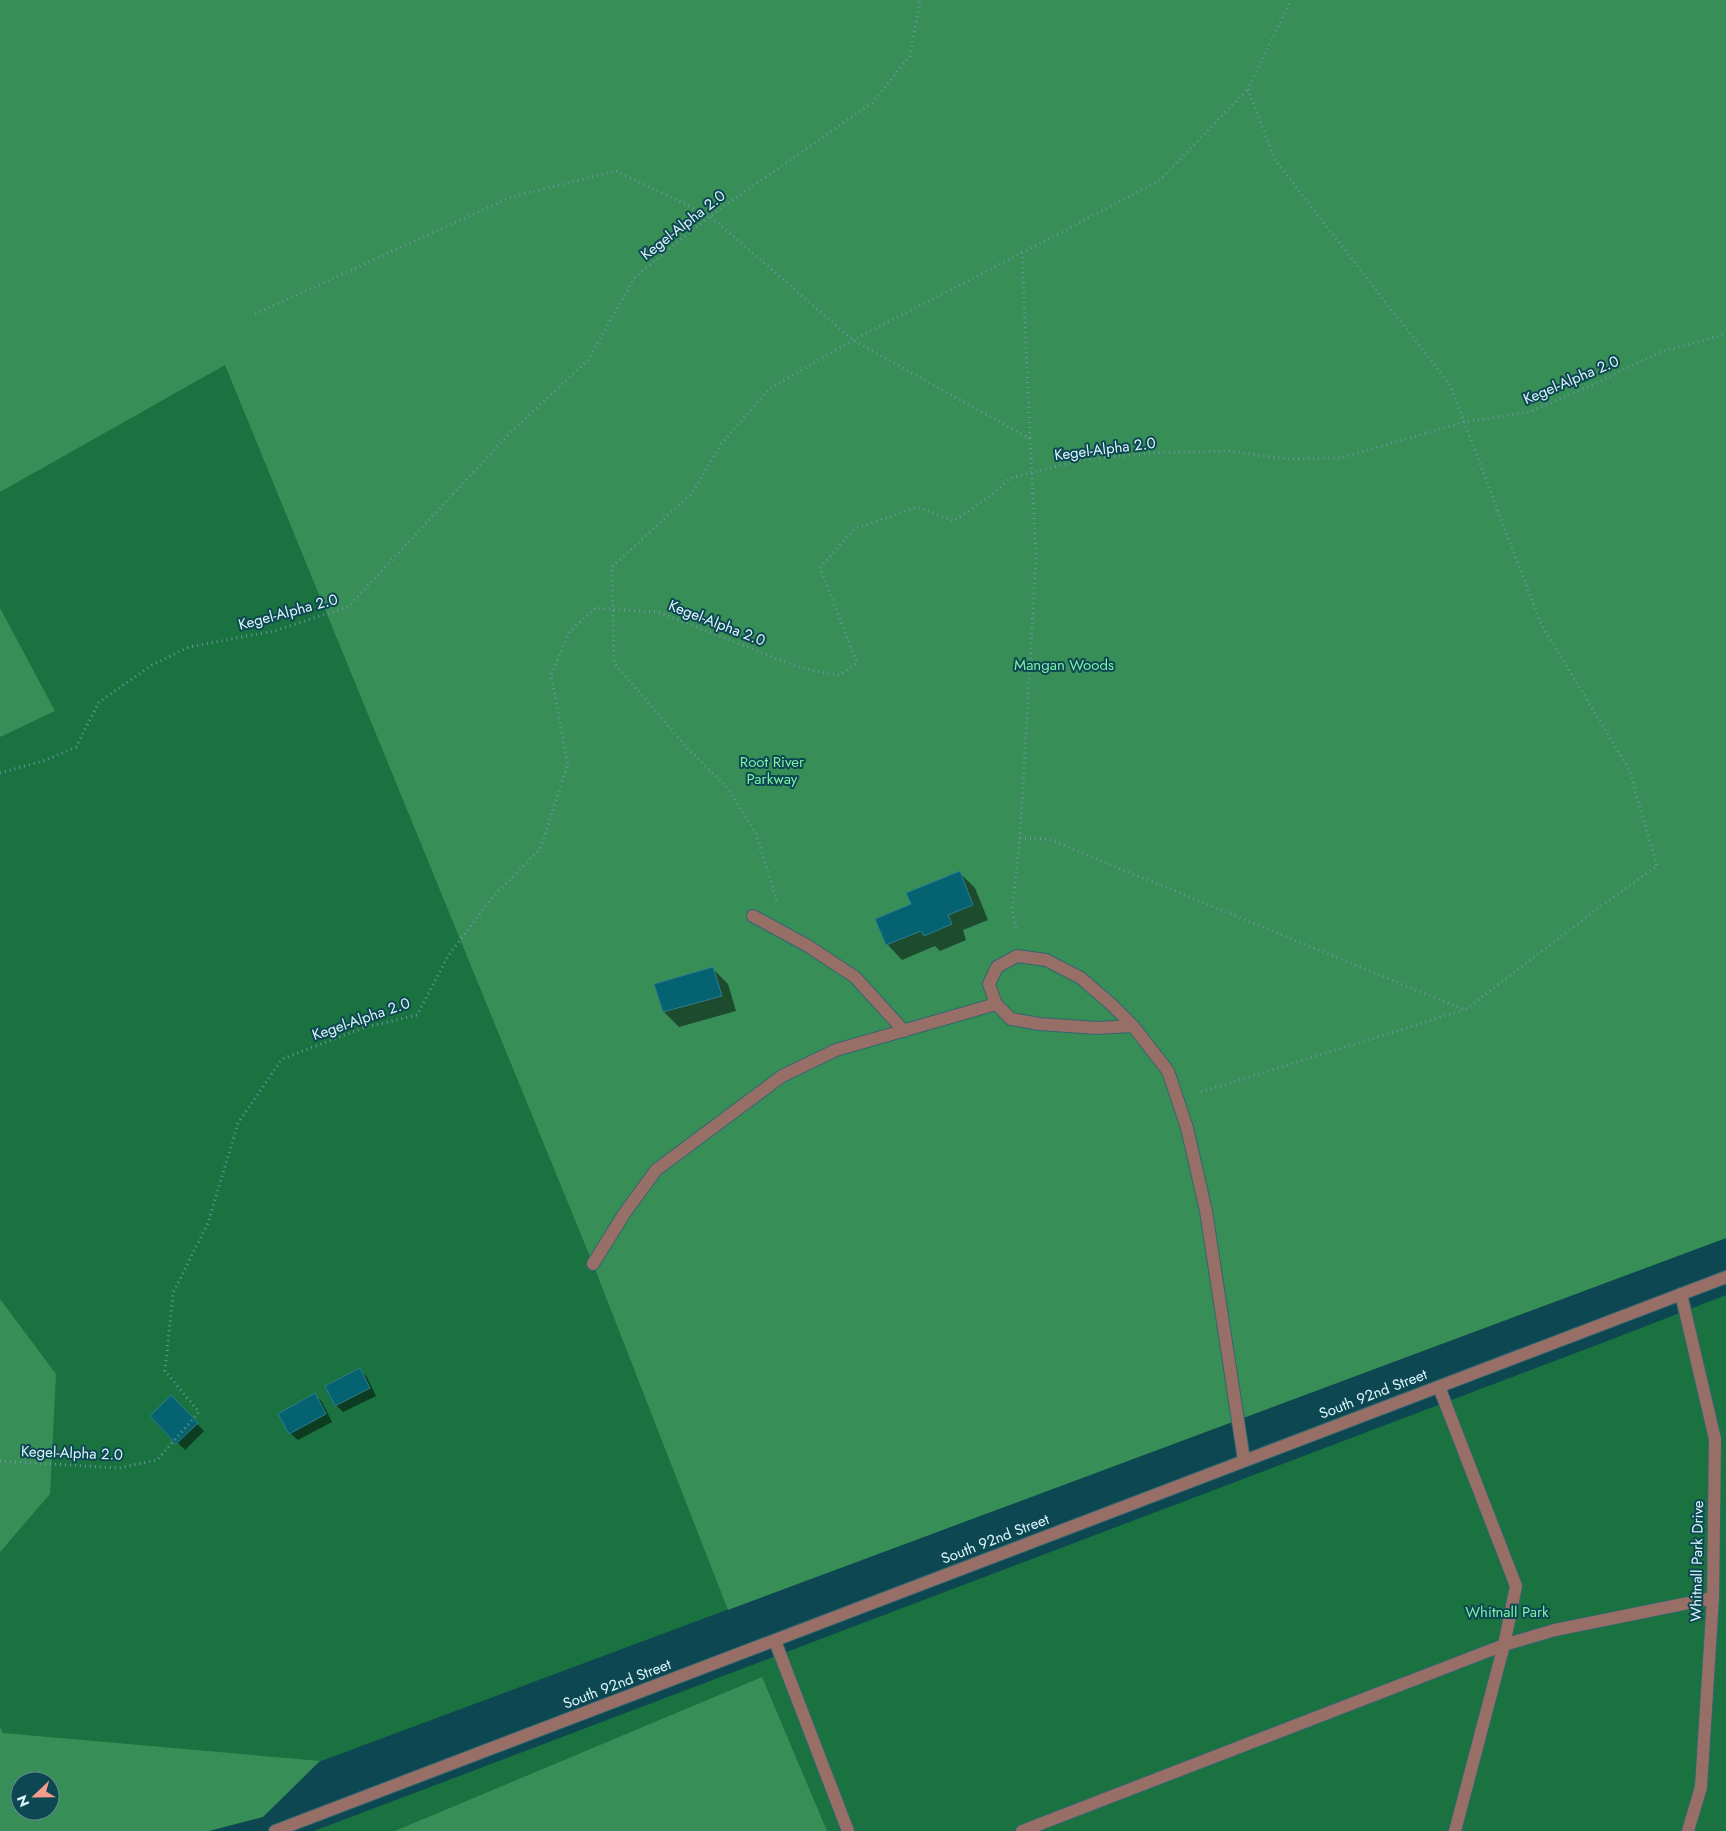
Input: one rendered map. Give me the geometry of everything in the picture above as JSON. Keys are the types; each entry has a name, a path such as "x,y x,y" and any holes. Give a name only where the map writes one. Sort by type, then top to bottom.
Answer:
{"street":[{"path":"753,916 855,977 904,1031"},
{"path":"1133,1026 1096,1028 1040,1024 1011,1019 996,1004 989,984 997,967 1017,956 1046,960 1081,978 1112,1005 1133,1026 1168,1072 1187,1128 1206,1211 1244,1460"},
{"path":"593,1264 624,1214 656,1170 782,1076 836,1050 996,1004"},
{"name":"South 92nd Street","path":"275,1831 1726,1277"},
{"name":"Whitnall Park Drive","path":"1681,1294 1715,1439 1714,1598 1701,1787 1688,1831"},
{"path":"1439,1386 1516,1586 1504,1645 1454,1831"},
{"path":"1022,1831 1504,1645 1556,1630 1714,1598"},
{"path":"775,1641 848,1831"}],"path":[{"name":"Kegel-Alpha 2.0","path":"0,773 46,760 76,747 99,702 152,665 189,647 274,631 348,607 510,433 588,360 635,277 710,216 872,103 910,56 920,0"},
{"path":"787,935 756,834 726,786 688,749 614,663 612,567 692,492 721,444 769,389 853,340 1022,254 1160,180 1248,89 1291,0"},
{"path":"1177,1099 1465,1010 1601,906 1657,866 1629,768 1541,624 1450,384 1276,160 1248,89"},
{"path":"256,314 511,197 616,171 710,216 853,340 1030,438"},
{"path":"1022,254 1036,557 1020,838 1012,910 1022,957"},
{"name":"Kegel-Alpha 2.0","path":"0,1461 119,1468 157,1460 199,1412 165,1372 173,1292 208,1223 238,1123 282,1059 363,1028 417,1014 448,956 491,899 540,849 568,764 551,675 570,631 596,608 658,612 801,668 838,675 857,663 820,568 854,529 918,507 954,521 993,494 1010,478 1082,460 1152,453 1228,451 1286,459 1341,458 1464,422 1529,412 1592,385 1660,352 1726,334"},
{"path":"1020,838 1048,839 1465,1010"}],"green space":[{"name":"Mangan Woods","path":"0,0 1726,0 1726,1238 133,1831 0,1831"},
{"name":"Mangan Woods","path":"0,0 1726,0 1726,1238 728,1610 593,1264 225,365 0,492"},
{"path":"0,608 55,711 0,737"},
{"name":"Whitnall Park","path":"1726,1295 1726,1831 314,1831 1610,1340"},
{"path":"0,1299 56,1374 50,1494 0,1552"},
{"path":"762,1677 827,1831 395,1831"},
{"path":"0,1727 3,1733 320,1761 263,1817 209,1831 0,1831"}],"building":[{"path":"960,871 973,905 948,915 952,924 924,936 921,931 886,945 875,919 911,904 906,893"},
{"path":"713,967 722,996 663,1012 654,984"},
{"path":"360,1368 370,1388 335,1406 325,1386"},
{"path":"315,1393 326,1414 289,1434 278,1414"},
{"path":"171,1395 198,1423 176,1444 150,1416"}],"park label":[{"name":"Root River Parkway","path":"772,770"}]}
